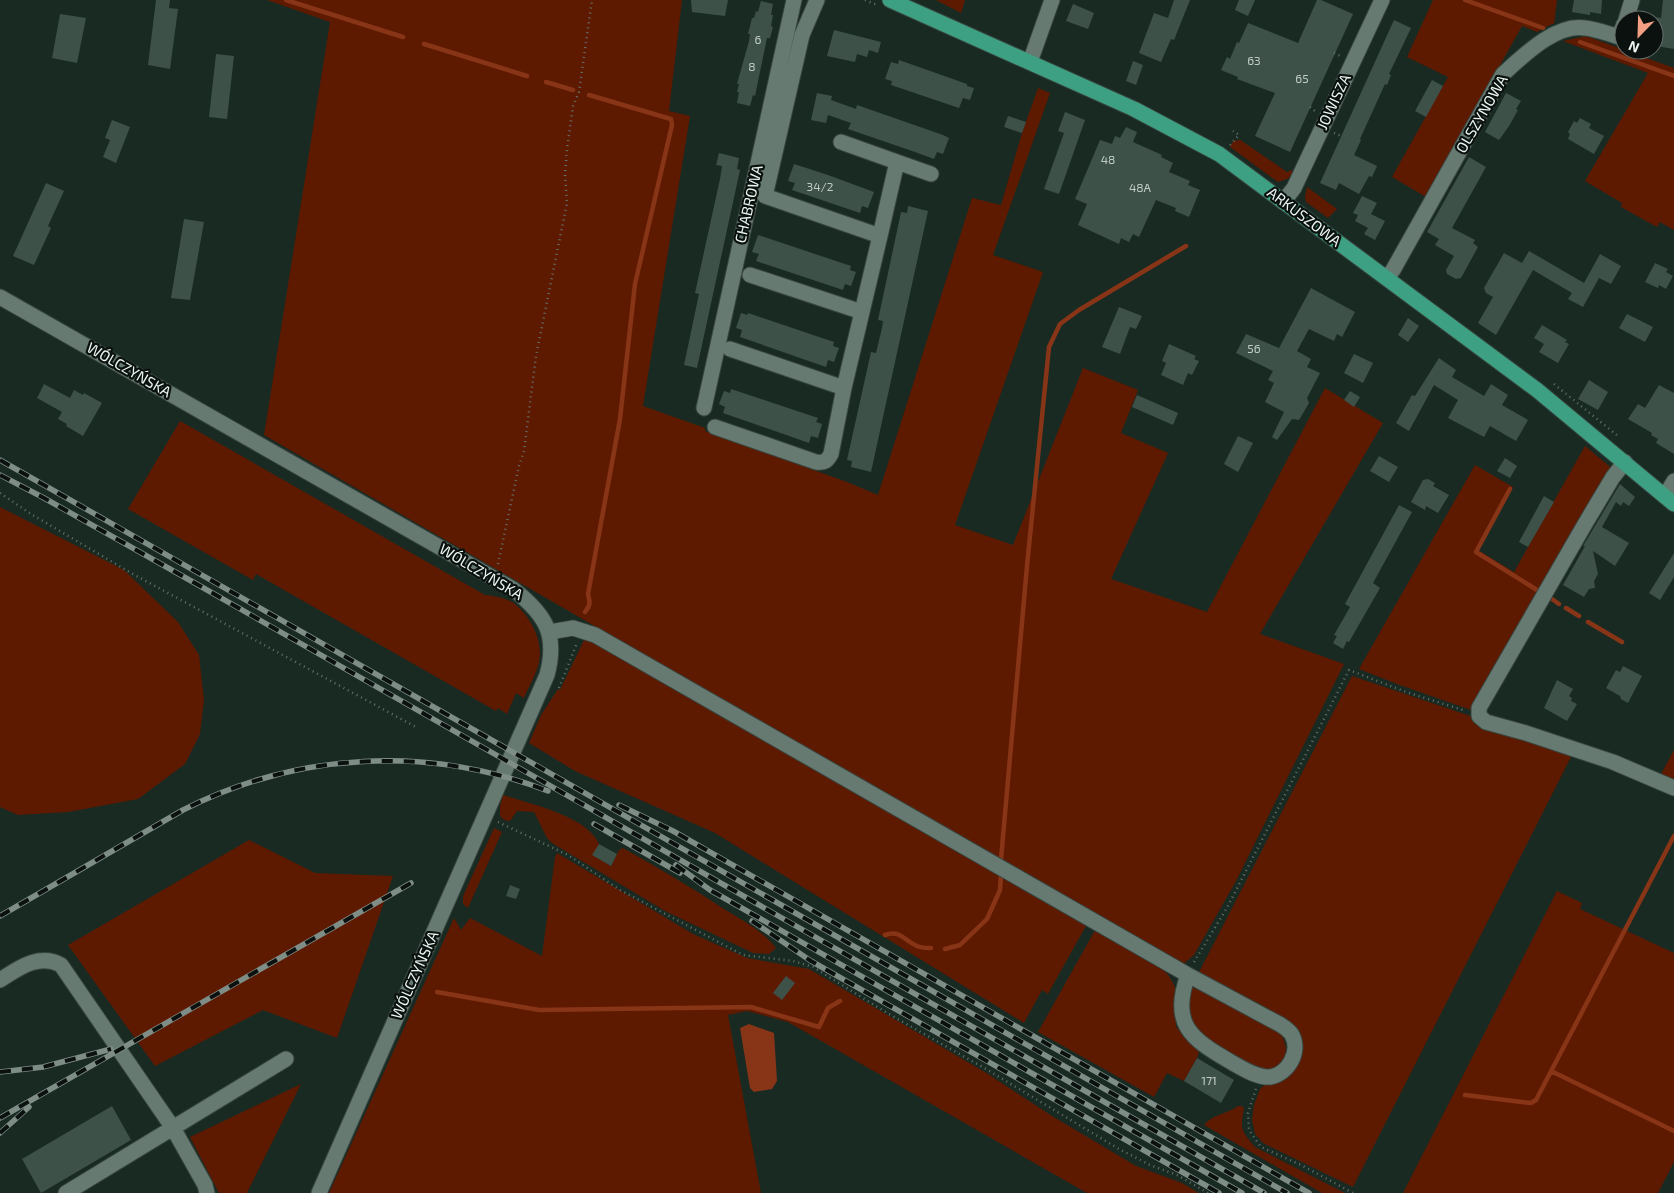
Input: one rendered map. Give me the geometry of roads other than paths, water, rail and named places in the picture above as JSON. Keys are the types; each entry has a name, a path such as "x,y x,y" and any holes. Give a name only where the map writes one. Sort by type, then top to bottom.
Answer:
{"main road":[{"name":"ARKUSZOWA","path":"890,0 1134,109 1183,133 1219,154 1537,390 1670,500"}],"street":[{"name":"CHABROWA","path":"704,408 794,0"},
{"path":"817,0 802,35 765,196 880,236"},
{"path":"1030,62 1052,0"},
{"name":"JOWISZA","path":"1283,202 1294,188 1379,1"},
{"name":"OLSZYNOWA","path":"1387,278 1394,270 1503,74 1523,56 1560,30 1584,27 1614,36"},
{"path":"841,142 932,174"},
{"path":"716,427 822,462 827,460 831,454 844,388 897,162"},
{"path":"750,275 862,312"},
{"name":"WÓLCZYŃSKA","path":"0,297 498,580 530,602 542,617 550,632 552,659 547,675 319,1193"},
{"path":"730,350 844,388"},
{"path":"1625,462 1613,477 1479,708 1479,716 1486,722 1526,733 1613,762 1674,788"},
{"path":"1670,500 1674,481"},
{"path":"550,632 573,628 595,635 1188,975 1281,1025 1292,1034 1294,1042 1294,1051 1289,1065 1278,1074 1262,1076 1246,1070 1210,1050 1197,1040 1187,1029 1182,1016 1181,1001 1188,975"},
{"path":"0,980 38,960 53,960 62,965 173,1128 205,1184 208,1193"},
{"path":"66,1193 286,1059"}],"waterway":[{"path":"286,0 403,37"},
{"path":"1465,0 1543,28"},
{"path":"1580,42 1674,76"},
{"path":"424,44 527,76"},
{"path":"546,82 573,90"},
{"path":"585,612 590,603 588,594 620,419 635,284 672,125 671,119 589,95"},
{"path":"1001,859 1049,347 1060,324 1079,310 1186,246"},
{"path":"1510,489 1476,552 1537,590"},
{"path":"1552,599 1559,604"},
{"path":"1566,608 1579,616"},
{"path":"1588,622 1622,642"},
{"path":"1465,1095 1531,1103 1536,1100 1674,836"},
{"path":"945,949 960,945 987,919 1000,890 1001,875"},
{"path":"885,935 898,934 917,946 931,948"},
{"path":"437,992 539,1010 751,1007 819,1027 828,1008 840,1001"},
{"path":"1551,1071 1674,1131"}],"railway":[{"path":"0,460 1287,1193"},
{"path":"0,475 193,582 1264,1193"},
{"path":"0,916 183,810 226,791 271,776 317,766 363,762 410,762 456,766 503,776 548,791"},
{"path":"619,805 673,831 1309,1193"},
{"path":"594,824 680,873"},
{"path":"676,865 710,890 1242,1193"},
{"path":"0,1118 411,883"},
{"path":"752,921 811,961 1219,1193"},
{"path":"0,1072 43,1067 111,1049"},
{"path":"0,1133 29,1107"}]}
